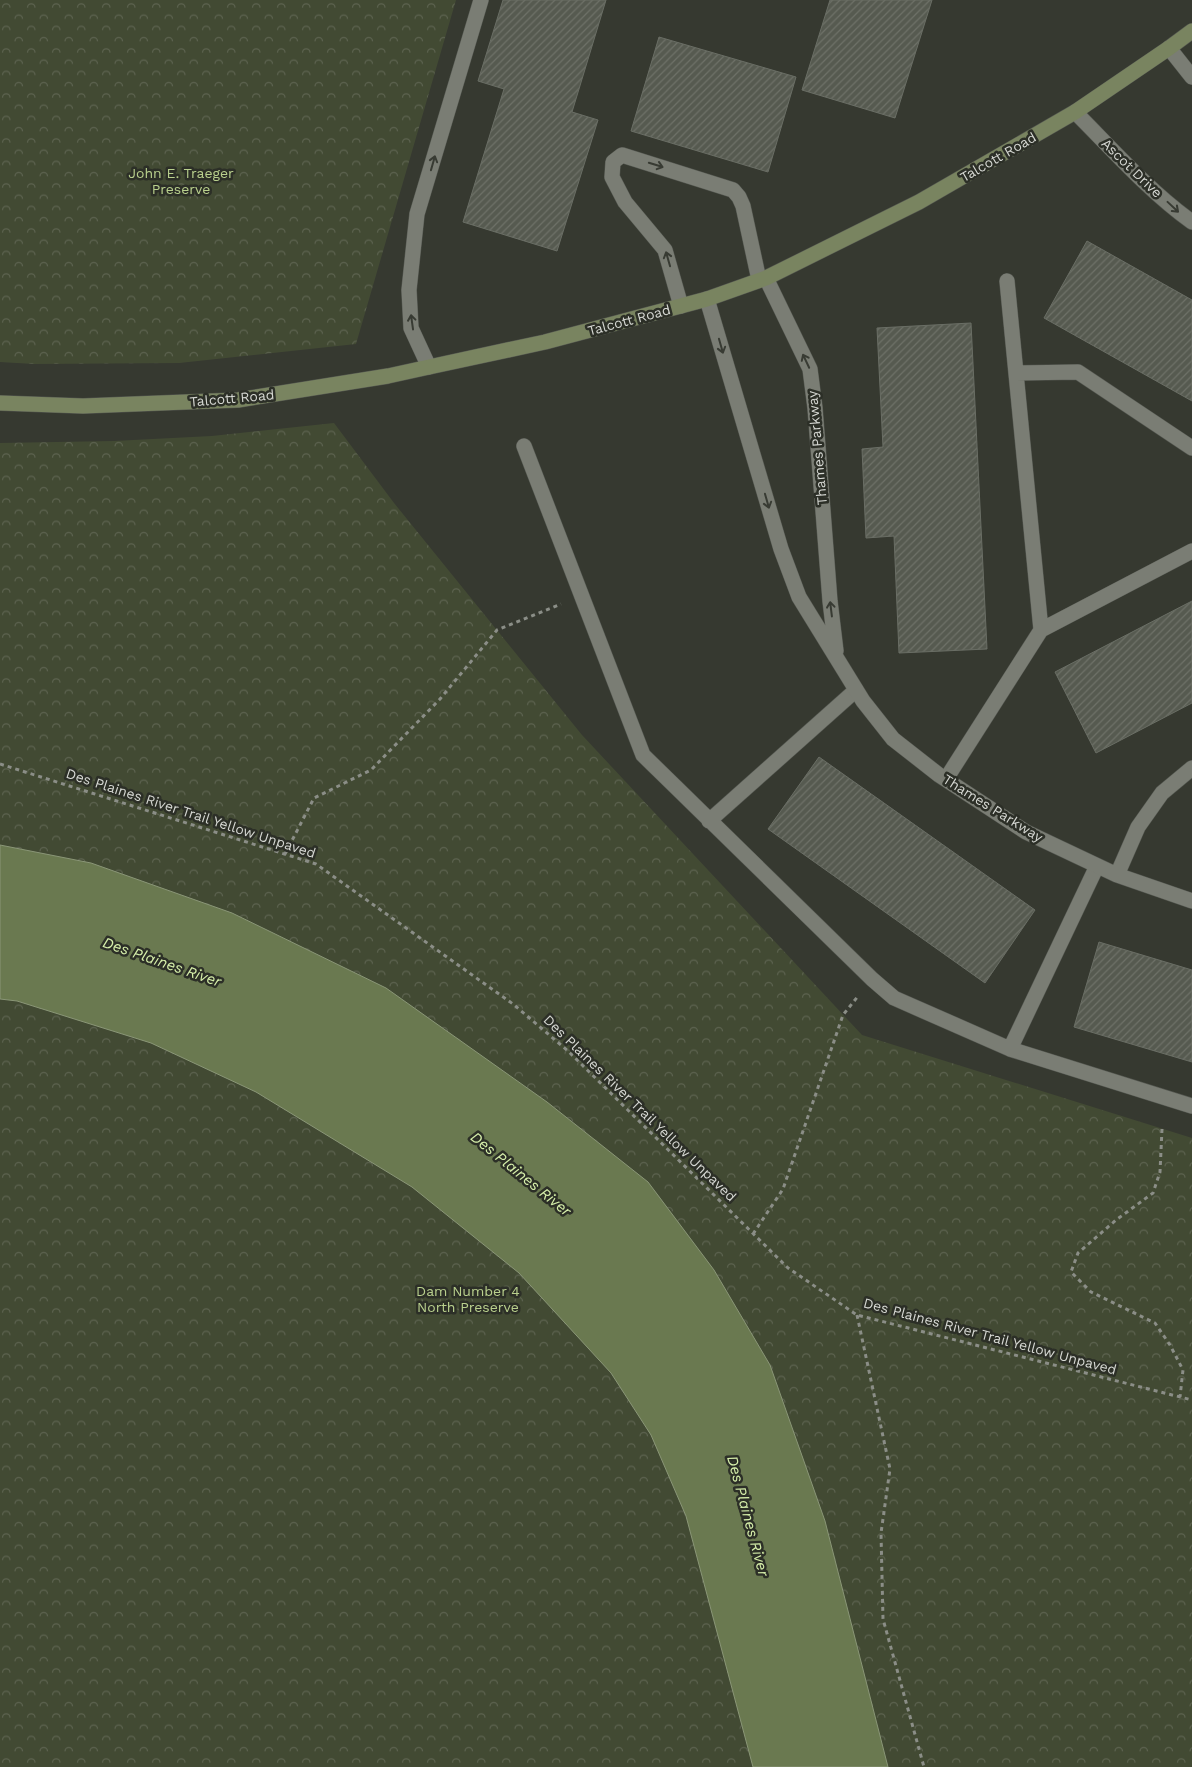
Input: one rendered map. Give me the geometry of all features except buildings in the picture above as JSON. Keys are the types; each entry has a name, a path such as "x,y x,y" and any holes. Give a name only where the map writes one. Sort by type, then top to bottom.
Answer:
{"main road":[{"name":"Talcott Road","path":"0,403 83,406 238,400 388,376 545,342 707,299 762,279 919,202 1075,112 1192,31"}],"street":[{"path":"429,367 411,328 409,290 417,214 481,0"},
{"path":"1169,48 1192,78"},
{"name":"Ascot Drive","path":"1075,112 1138,175 1192,222"},
{"name":"Thames Parkway","path":"681,306 665,250 625,202 612,177 614,162 622,155 732,190 739,197 743,206 762,279 810,369 816,408 830,600 837,658"},
{"path":"1007,281 1041,630"},
{"name":"Thames Parkway","path":"707,299 781,548 799,597 863,701 893,738 946,779 1026,832 1117,875 1192,900"},
{"path":"1016,373 1078,372 1192,448"},
{"path":"524,446 643,755 872,979 894,998 1010,1049 1192,1106"},
{"path":"946,779 1041,630 1192,552"},
{"path":"710,820 856,690"},
{"path":"1117,875 1138,827 1162,792 1192,768"},
{"path":"1010,1049 1098,866"}],"path":[{"path":"285,854 314,798 371,770 440,699 497,630 582,596"},
{"name":"Des Plaines River Trail Yellow Unpaved","path":"0,764 316,864 513,1004 568,1051 788,1268 857,1315 1192,1400"},
{"path":"753,1234 783,1189 843,1015 872,979"},
{"path":"1162,1129 1160,1172 1154,1193 1116,1220 1078,1252 1071,1272 1091,1292 1155,1323 1170,1345 1183,1370 1180,1397"},
{"path":"857,1315 890,1469 881,1534 883,1619 924,1767"}],"green space":[{"name":"John E. Traeger Preserve","path":"0,0 456,0 356,344 179,363 34,364 0,362"},
{"name":"Dam Number 4 North Preserve","path":"334,423 394,503 582,735 862,1035 1192,1138 1192,1767 0,1767 0,443 114,441 212,436"}],"water":[{"name":"Des Plaines River","path":"0,845 91,863 232,913 386,988 547,1102 648,1182 714,1270 770,1365 825,1521 888,1767 753,1767 686,1516 651,1435 611,1373 519,1273 412,1187 256,1092 151,1043 17,1001 0,999"}]}
